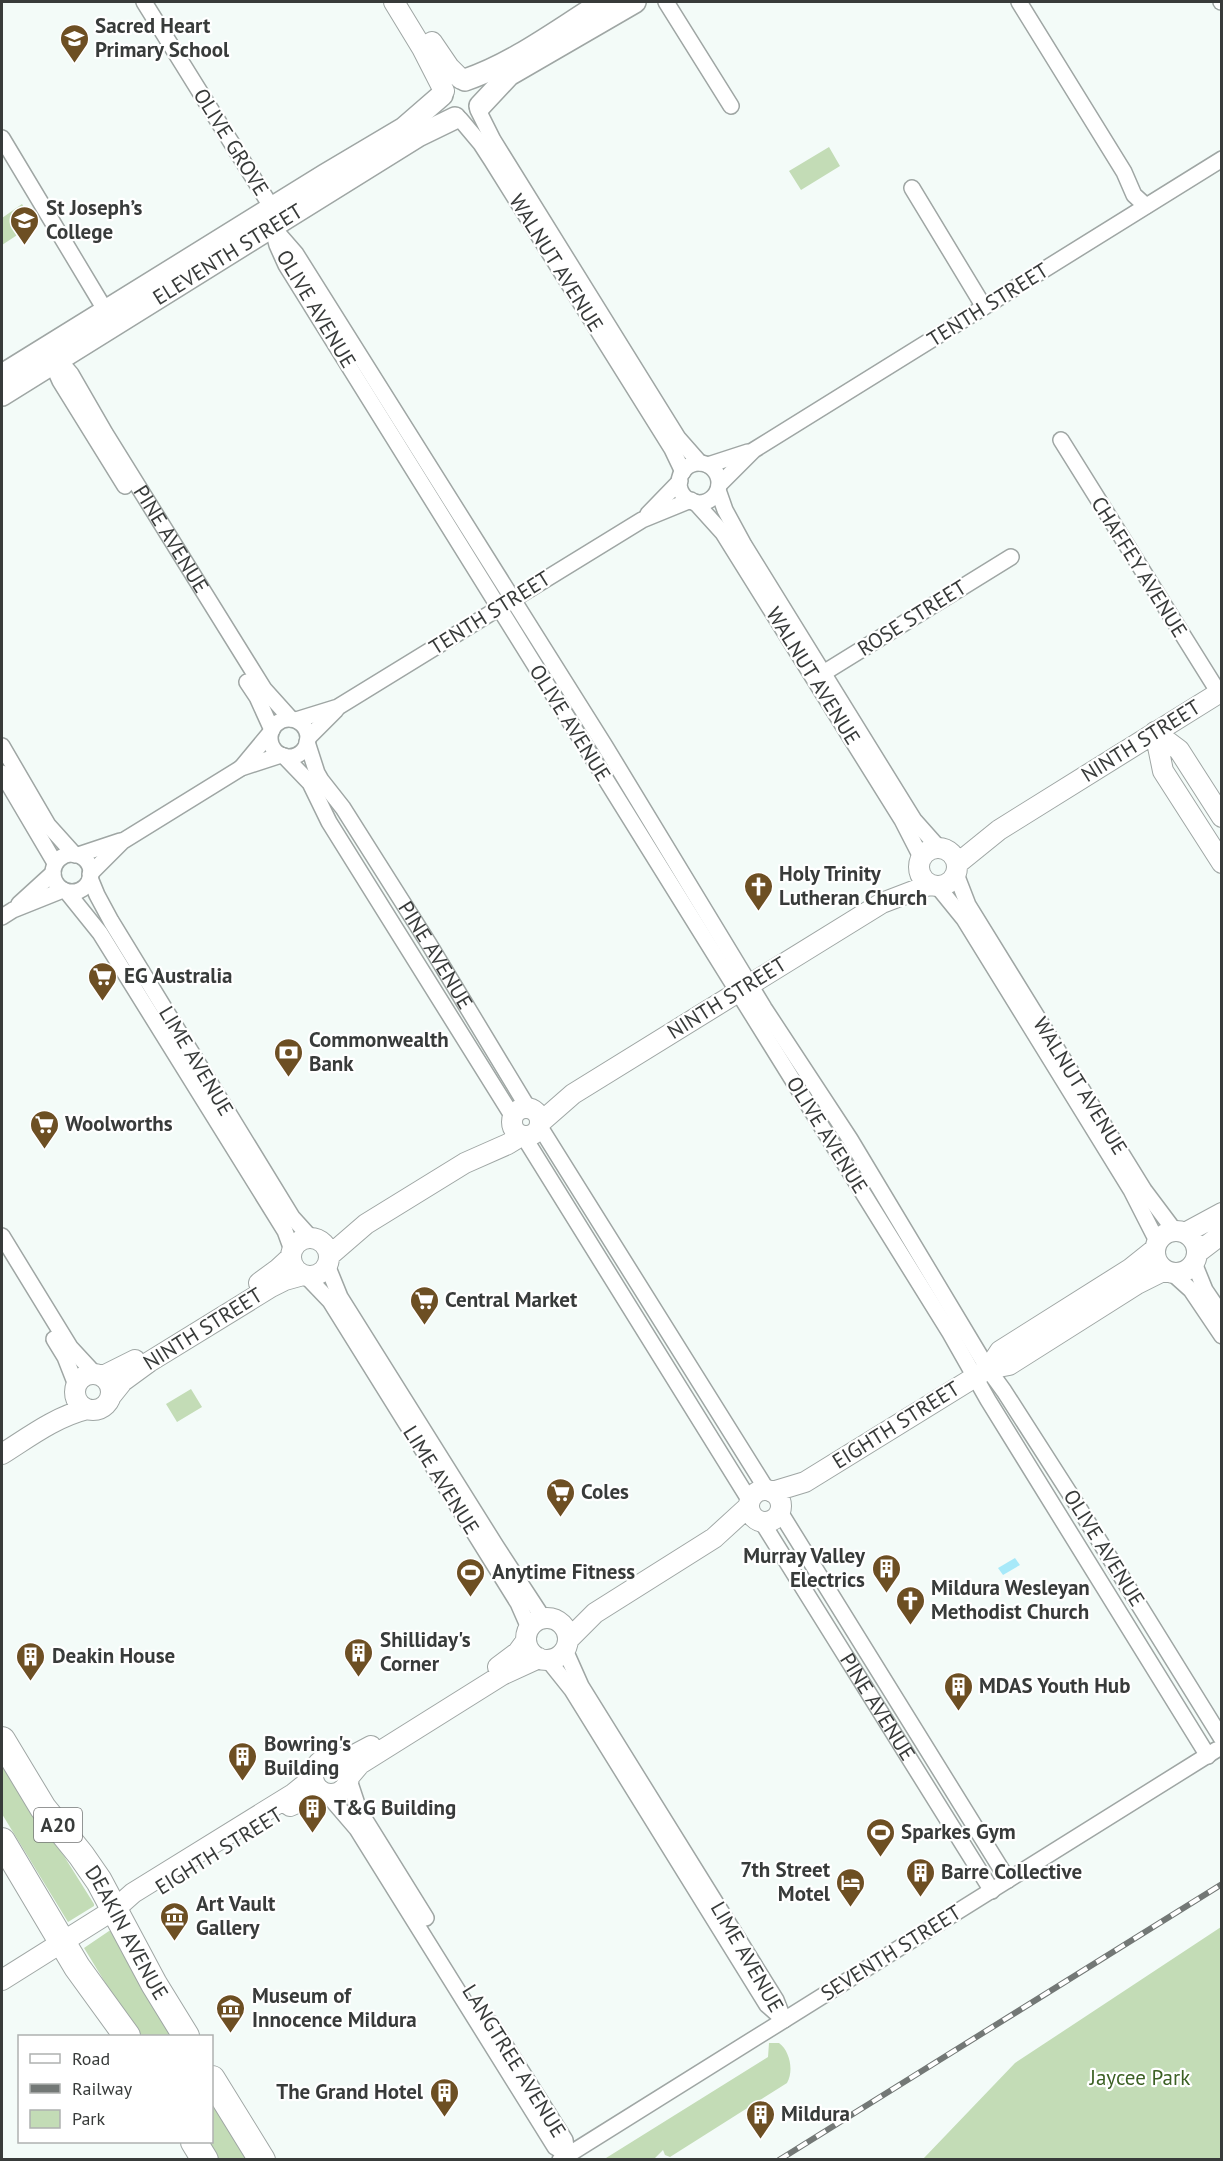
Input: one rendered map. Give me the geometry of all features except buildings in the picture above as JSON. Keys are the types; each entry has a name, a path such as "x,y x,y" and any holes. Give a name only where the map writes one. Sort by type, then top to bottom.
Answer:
{"highway":[{"name":"DEAKIN AVENUE","path":"2,1740 43,1808 81,1855 115,1909 154,1984 185,2035"},
{"name":"A20","path":"2,1841 63,1943 126,2035"},
{"path":"213,2081 262,2160"},
{"path":"195,2143 206,2160"}],"main road":[{"name":"ELEVENTH STREET","path":"275,218 404,128 453,86 503,64 603,2"},
{"name":"ELEVENTH STREET","path":"2,375 50,354 275,218 417,136 468,113 509,75 635,2"},
{"path":"453,86 477,86 480,92 468,113 446,111 443,106 453,86"},
{"name":"ELEVENTH STREET","path":"2,395 50,354"}],"street":[{"name":"OLIVE GROVE","path":"144,2 275,218"},
{"path":"394,2 422,48 453,86"},
{"path":"407,2 439,54 453,86"},
{"path":"666,2 731,106"},
{"path":"1019,2 1124,172 1134,195 1146,206"},
{"name":"WALNUT AVENUE","path":"468,113 493,140 678,438 704,464"},
{"name":"WALNUT AVENUE","path":"468,113 487,152 672,449 681,477"},
{"path":"2,138 110,318"},
{"name":"TENTH STREET","path":"718,487 754,450 1221,159"},
{"path":"912,188 984,307"},
{"name":"OLIVE AVENUE","path":"275,218 599,737 743,988"},
{"name":"OLIVE AVENUE","path":"275,218 277,245 286,266 499,608 743,988 850,1139 981,1373 1208,1755"},
{"name":"PINE AVENUE","path":"50,354 71,374 264,689 294,719"},
{"name":"PINE AVENUE","path":"50,354 60,381 257,697 271,732"},
{"name":"CHAFFEY AVENUE","path":"1061,440 1220,692"},
{"name":"TENTH STREET","path":"704,464 754,450"},
{"path":"704,464 717,473 718,487 715,495 706,501 693,501 683,493 681,477 690,465 704,464"},
{"name":"TENTH STREET","path":"642,520 681,477"},
{"name":"WALNUT AVENUE","path":"718,487 734,528 819,676"},
{"name":"WALNUT AVENUE","path":"693,501 723,532 819,676 968,904 1144,1190 1180,1232"},
{"name":"TENTH STREET","path":"308,740 338,707 642,520 693,501"},
{"name":"ROSE STREET","path":"819,676 1011,557"},
{"name":"NINTH STREET","path":"322,1250 882,903 940,860 999,830 1220,692"},
{"name":"TENTH STREET","path":"294,719 338,707"},
{"path":"7,913 64,856 77,855 123,841 241,768 282,755 296,755 305,747 308,740 305,727 294,719 279,721 241,768"},
{"path":"271,732 272,746 282,755"},
{"path":"1155,732 1179,750 1221,817"},
{"path":"1155,732 1163,771 1221,863"},
{"name":"PINE AVENUE","path":"308,740 317,773 343,808 442,967 589,1242 811,1603 992,1891"},
{"path":"2,746 48,825 87,863 90,876"},
{"name":"PINE AVENUE","path":"282,755 309,783 329,822 426,977 605,1232 775,1500 1008,1880"},
{"path":"2,773 54,868 56,883 65,891"},
{"path":"7,913 65,891 79,891 84,888 90,876 123,841"},
{"path":"933,886 921,877 940,860"},
{"name":"NINTH STREET","path":"882,903 949,883 940,860"},
{"name":"LIME AVENUE","path":"90,876 97,896 111,921 251,1152 292,1217 322,1250 340,1297 496,1546 539,1627"},
{"name":"WALNUT AVENUE","path":"933,886 964,919 1137,1200 1156,1245"},
{"name":"LIME AVENUE","path":"65,891 100,933 285,1231 291,1253"},
{"path":"426,977 442,967"},
{"path":"1221,1213 1180,1232 1168,1232 1156,1245 1157,1261 1191,1290 1221,1336"},
{"path":"589,1242 605,1232"},
{"path":"1180,1232 1194,1241 1195,1258 1205,1290 1221,1316"},
{"path":"1168,1271 1184,1271 1221,1234"},
{"path":"2,1236 70,1347 110,1385 111,1396 102,1408 72,1413 50,1423 2,1454"},
{"path":"300,1241 322,1250 319,1274 305,1276 294,1268 291,1253 300,1241"},
{"name":"EIGHTH STREET","path":"981,1373 1000,1351 1130,1269 1156,1245"},
{"name":"NINTH STREET","path":"99,1375 145,1355 267,1278 291,1253"},
{"path":"2,1256 65,1357 75,1387 77,1402 87,1410"},
{"name":"EIGHTH STREET","path":"775,1500 981,1373 1009,1365 1137,1284 1168,1271"},
{"name":"NINTH STREET","path":"111,1396 123,1381 149,1362 271,1287 285,1280 305,1276"},
{"name":"LIME AVENUE","path":"305,1276 330,1301 518,1603 539,1627"},
{"name":"OLIVE AVENUE","path":"981,1373 1004,1391 1221,1739"},
{"path":"2,1443 57,1408 84,1376 99,1375"},
{"path":"755,1494 775,1500 771,1521 755,1512 755,1494"},
{"path":"595,1613 539,1627 518,1652 500,1666 388,1736 354,1755 323,1760 315,1767 321,1788 333,1794 343,1790 360,1764 502,1675 555,1652 595,1613 755,1512"},
{"path":"774,1542 792,1530"},
{"path":"539,1627 566,1629 555,1652"},
{"path":"539,1627 530,1651 555,1652"},
{"name":"LIME AVENUE","path":"555,1652 581,1686 776,2000 784,2020"},
{"name":"SEVENTH STREET","path":"564,2157 1221,1747"},
{"path":"338,1759 346,1766 349,1778"},
{"name":"LANGTREE AVENUE","path":"349,1778 354,1799 369,1827 565,2140 564,2157"},
{"name":"EIGHTH STREET","path":"2,1980 115,1909 133,1893 293,1794 321,1788"},
{"name":"LANGTREE AVENUE","path":"321,1788 357,1829 555,2147 564,2157"},
{"path":"976,1866 993,1856"}],"green space":[{"path":"829,147 840,166 801,190 789,171"},
{"path":"22,204 34,224 2,245 2,218"},
{"path":"191,1389 202,1407 177,1422 166,1404"},
{"path":"2,1757 94,1904 68,1922 2,1814"},
{"name":"Jaycee Park","path":"1221,1927 1221,2159 923,2159 1015,2063"},
{"path":"112,1931 176,2035 137,2035 84,1948"},
{"path":"769,2043 779,2043 786,2051 790,2067 787,2083 670,2157 665,2155 663,2150 654,2159 606,2159 768,2057"},
{"path":"213,2093 254,2159 214,2159 203,2143 213,2143"}],"water":[{"path":"1015,1558 1020,1565 1003,1575 998,1568"}],"railway":[{"path":"779,2160 1222,1884"}],"place":[{"name":"Sacred Heart Primary School","path":"74,64"},
{"name":"St Joseph’s College","path":"25,246"},
{"name":"Holy Trinity Lutheran Church","path":"758,912"},
{"name":"EG Australia","path":"103,1002"},
{"name":"Commonwealth Bank","path":"288,1078"},
{"name":"Woolworths","path":"44,1150"},
{"name":"Central Market","path":"424,1326"},
{"name":"Coles","path":"560,1518"},
{"name":"Murray Valley Electrics","path":"886,1594"},
{"name":"Anytime Fitness","path":"471,1598"},
{"name":"Mildura Wesleyan Methodist Church","path":"910,1626"},
{"name":"Shilliday's Corner","path":"359,1678"},
{"name":"Deakin House","path":"31,1682"},
{"name":"MDAS Youth Hub","path":"958,1712"},
{"name":"Bowring's Building","path":"243,1782"},
{"name":"T&G Building","path":"313,1834"},
{"name":"Sparkes Gym","path":"880,1858"},
{"name":"Barre Collective","path":"920,1898"},
{"name":"7th Street Motel","path":"851,1908"},
{"name":"Art Vault Gallery","path":"175,1942"},
{"name":"Museum of Innocence Mildura","path":"231,2034"},
{"name":"The Grand Hotel","path":"444,2118"},
{"name":"Mildura","path":"760,2140"}]}
